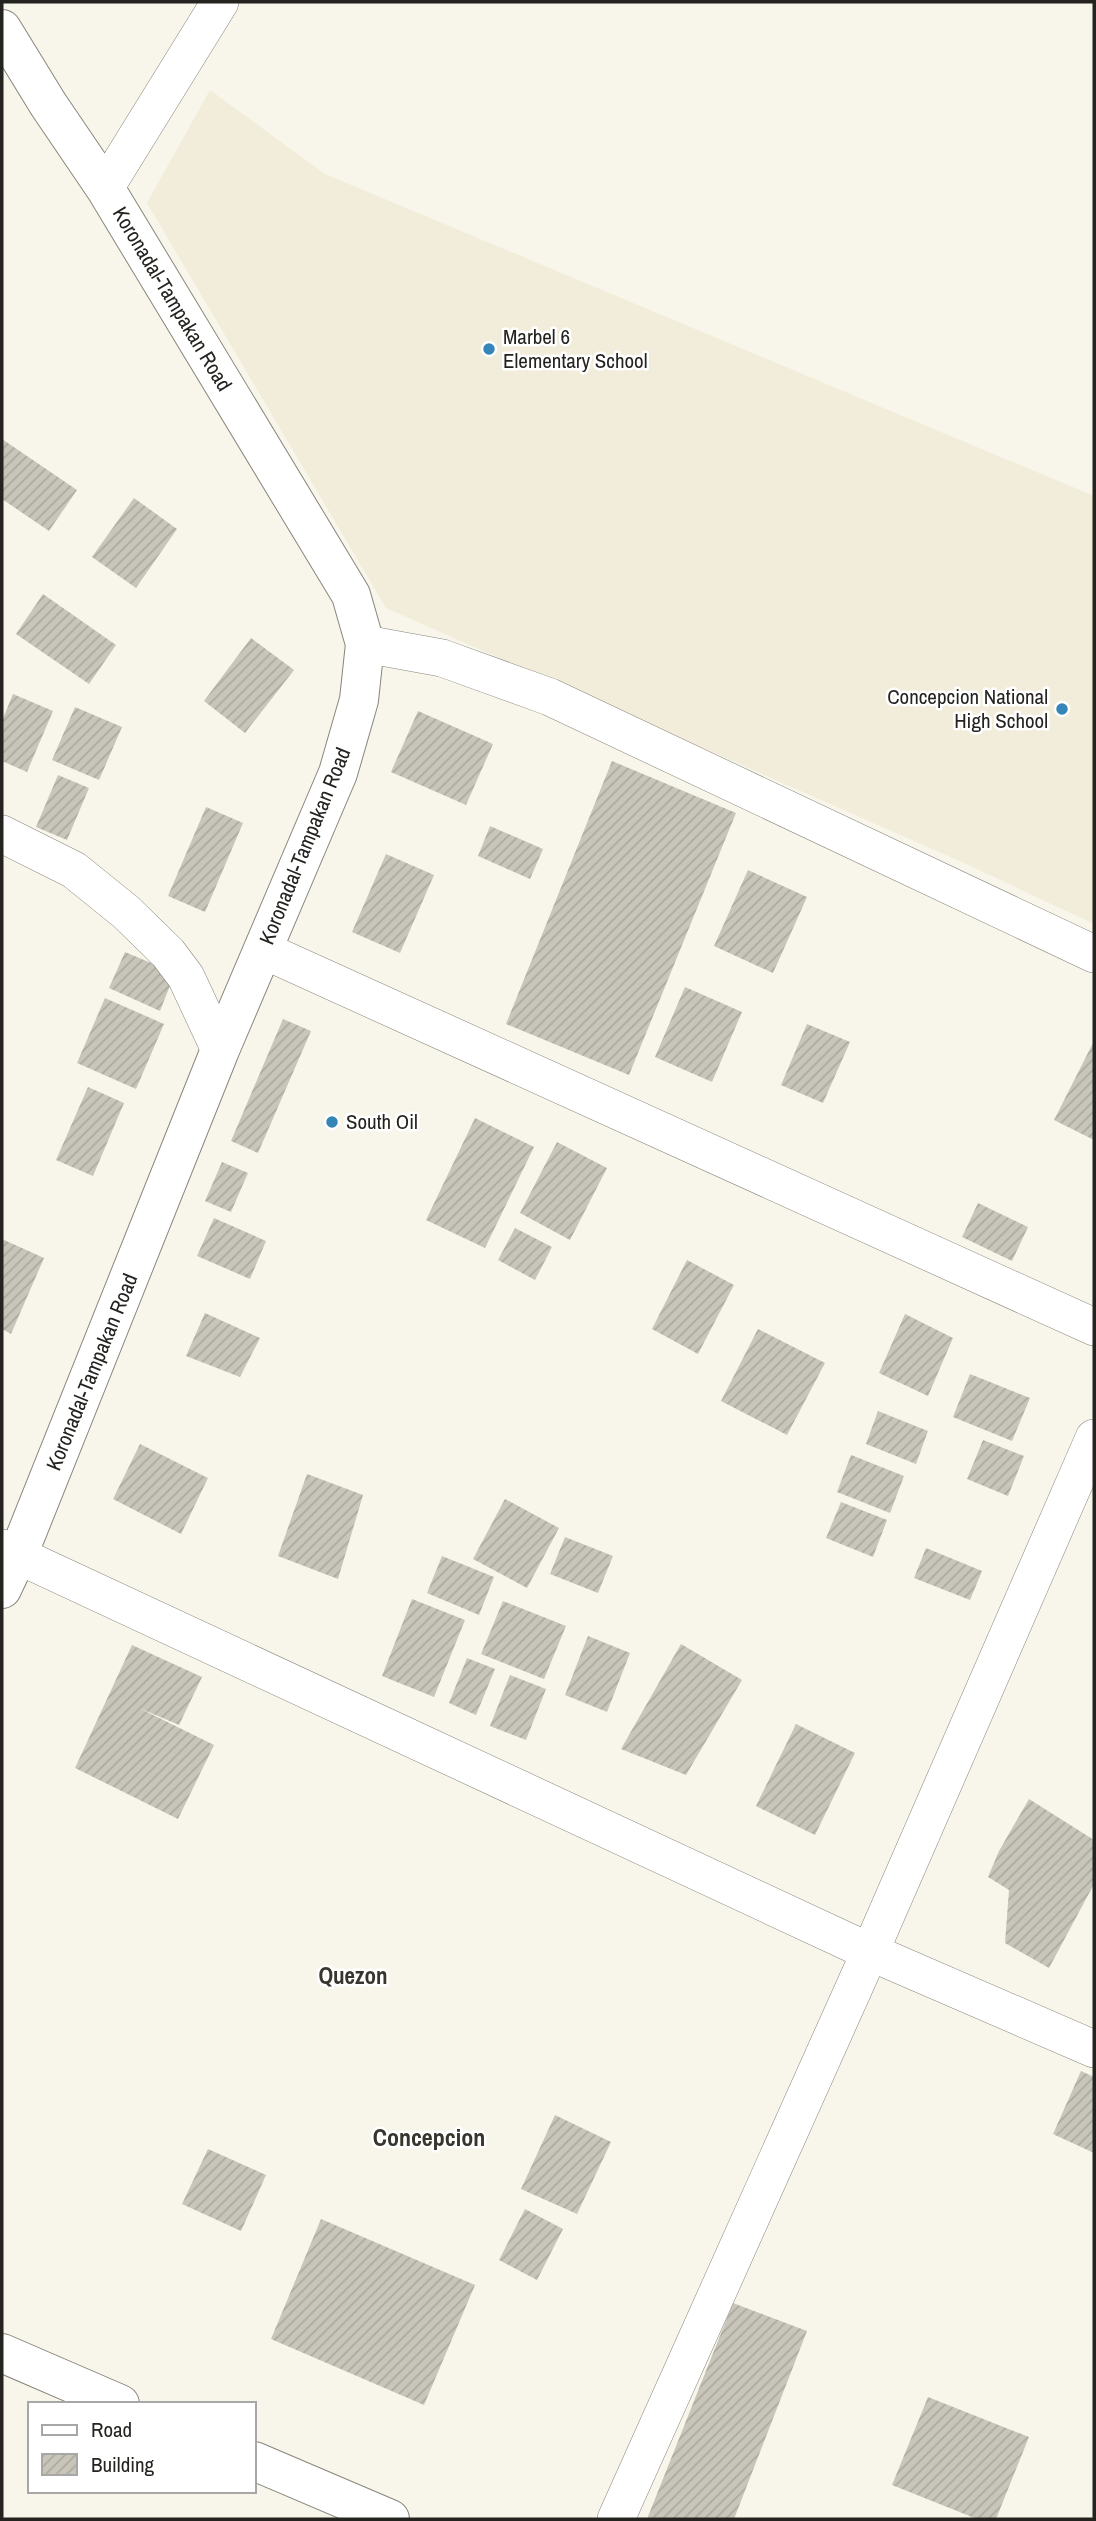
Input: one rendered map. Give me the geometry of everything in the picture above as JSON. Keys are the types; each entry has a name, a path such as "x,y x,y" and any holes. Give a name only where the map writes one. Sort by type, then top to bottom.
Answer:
{"main road":[{"name":"Koronadal-Tampakan Road","path":"2,29 48,104 105,188 351,595 365,644 359,700 338,773 10,1551 2,1589"},
{"path":"2,2353 115,2402"},
{"path":"256,2462 390,2519"}],"street":[{"path":"105,188 220,2"},
{"path":"365,644 442,658 551,697 1094,954"},
{"path":"2,834 75,870 168,953 186,977 220,1050"},
{"path":"263,950 1094,1327"},
{"path":"616,2519 870,1952 1094,1438"},
{"path":"10,1551 870,1952 1094,2049"}],"shaded area":[{"name":"Marbel 6 Elementary School","path":"210,90 325,174 1094,496 1094,924 964,863 386,608 147,203"}],"building":[{"path":"2,439 77,490 49,531 2,499"},
{"path":"134,498 177,529 136,588 92,557"},
{"path":"43,594 116,645 89,684 16,634"},
{"path":"251,638 294,670 245,733 204,701"},
{"path":"13,694 53,711 27,772 2,761 2,721"},
{"path":"75,707 122,727 99,780 52,760"},
{"path":"418,711 493,744 466,805 391,772"},
{"path":"612,761 736,813 629,1075 506,1024"},
{"path":"58,775 89,788 67,840 36,827"},
{"path":"206,807 243,823 205,912 168,896"},
{"path":"490,826 543,849 530,879 478,856"},
{"path":"386,854 434,875 400,953 352,932"},
{"path":"748,870 807,897 773,973 714,946"},
{"path":"125,952 175,973 160,1011 109,988"},
{"path":"685,987 742,1012 712,1082 655,1057"},
{"path":"105,998 164,1024 136,1089 77,1063"},
{"path":"283,1019 311,1031 258,1153 231,1141"},
{"path":"807,1024 850,1042 823,1103 781,1085"},
{"path":"1094,1041 1094,1140 1054,1120"},
{"path":"88,1087 124,1103 93,1176 56,1160"},
{"path":"475,1118 534,1147 485,1248 426,1220"},
{"path":"557,1142 607,1168 570,1240 520,1213"},
{"path":"222,1162 248,1173 231,1212 205,1201"},
{"path":"978,1203 1028,1227 1012,1261 962,1237"},
{"path":"214,1218 266,1241 250,1279 197,1256"},
{"path":"515,1228 552,1247 535,1280 498,1260"},
{"path":"2,1239 44,1258 11,1334 2,1329"},
{"path":"687,1260 734,1285 698,1354 652,1329"},
{"path":"205,1313 260,1338 240,1377 186,1356"},
{"path":"905,1314 953,1338 928,1396 879,1373"},
{"path":"758,1329 825,1363 787,1435 721,1401"},
{"path":"970,1374 1030,1398 1012,1441 953,1417"},
{"path":"878,1411 928,1431 916,1464 866,1444"},
{"path":"983,1440 1024,1456 1008,1496 967,1479"},
{"path":"140,1444 208,1478 181,1534 113,1499"},
{"path":"851,1455 904,1476 890,1513 837,1492"},
{"path":"307,1474 363,1495 338,1579 278,1556"},
{"path":"505,1499 559,1528 527,1588 473,1559"},
{"path":"841,1502 887,1520 873,1557 826,1538"},
{"path":"565,1537 613,1556 598,1593 550,1574"},
{"path":"926,1548 982,1571 970,1600 914,1578"},
{"path":"442,1556 494,1577 479,1615 427,1593"},
{"path":"412,1599 465,1620 434,1697 382,1676"},
{"path":"503,1601 566,1626 544,1679 481,1654"},
{"path":"588,1636 630,1653 607,1712 565,1695"},
{"path":"681,1644 742,1680 686,1775 621,1749"},
{"path":"132,1645 202,1677 179,1725 139,1708 214,1745 178,1819 75,1768"},
{"path":"467,1658 495,1669 476,1715 449,1703"},
{"path":"510,1675 546,1689 526,1740 490,1726"},
{"path":"796,1724 855,1753 815,1835 756,1806"},
{"path":"1029,1799 1094,1840 1094,1884 1049,1968 1005,1943 1009,1890 988,1877 999,1851"},
{"path":"1081,2071 1094,2077 1094,2153 1053,2134"},
{"path":"555,2115 611,2142 577,2214 521,2189"},
{"path":"208,2149 266,2175 241,2231 182,2204"},
{"path":"525,2209 563,2229 537,2280 499,2260"},
{"path":"321,2219 475,2285 424,2405 271,2339"},
{"path":"733,2303 807,2331 734,2519 647,2519"},
{"path":"928,2397 1029,2437 996,2519 977,2519 892,2485"}],"place":[{"name":"Marbel 6 Elementary School","path":"489,349"},
{"name":"Concepcion National High School","path":"1062,709"},
{"name":"South Oil","path":"332,1122"}],"district":[{"name":"Quezon","path":"353,1976"},
{"name":"Concepcion","path":"429,2138"}]}
